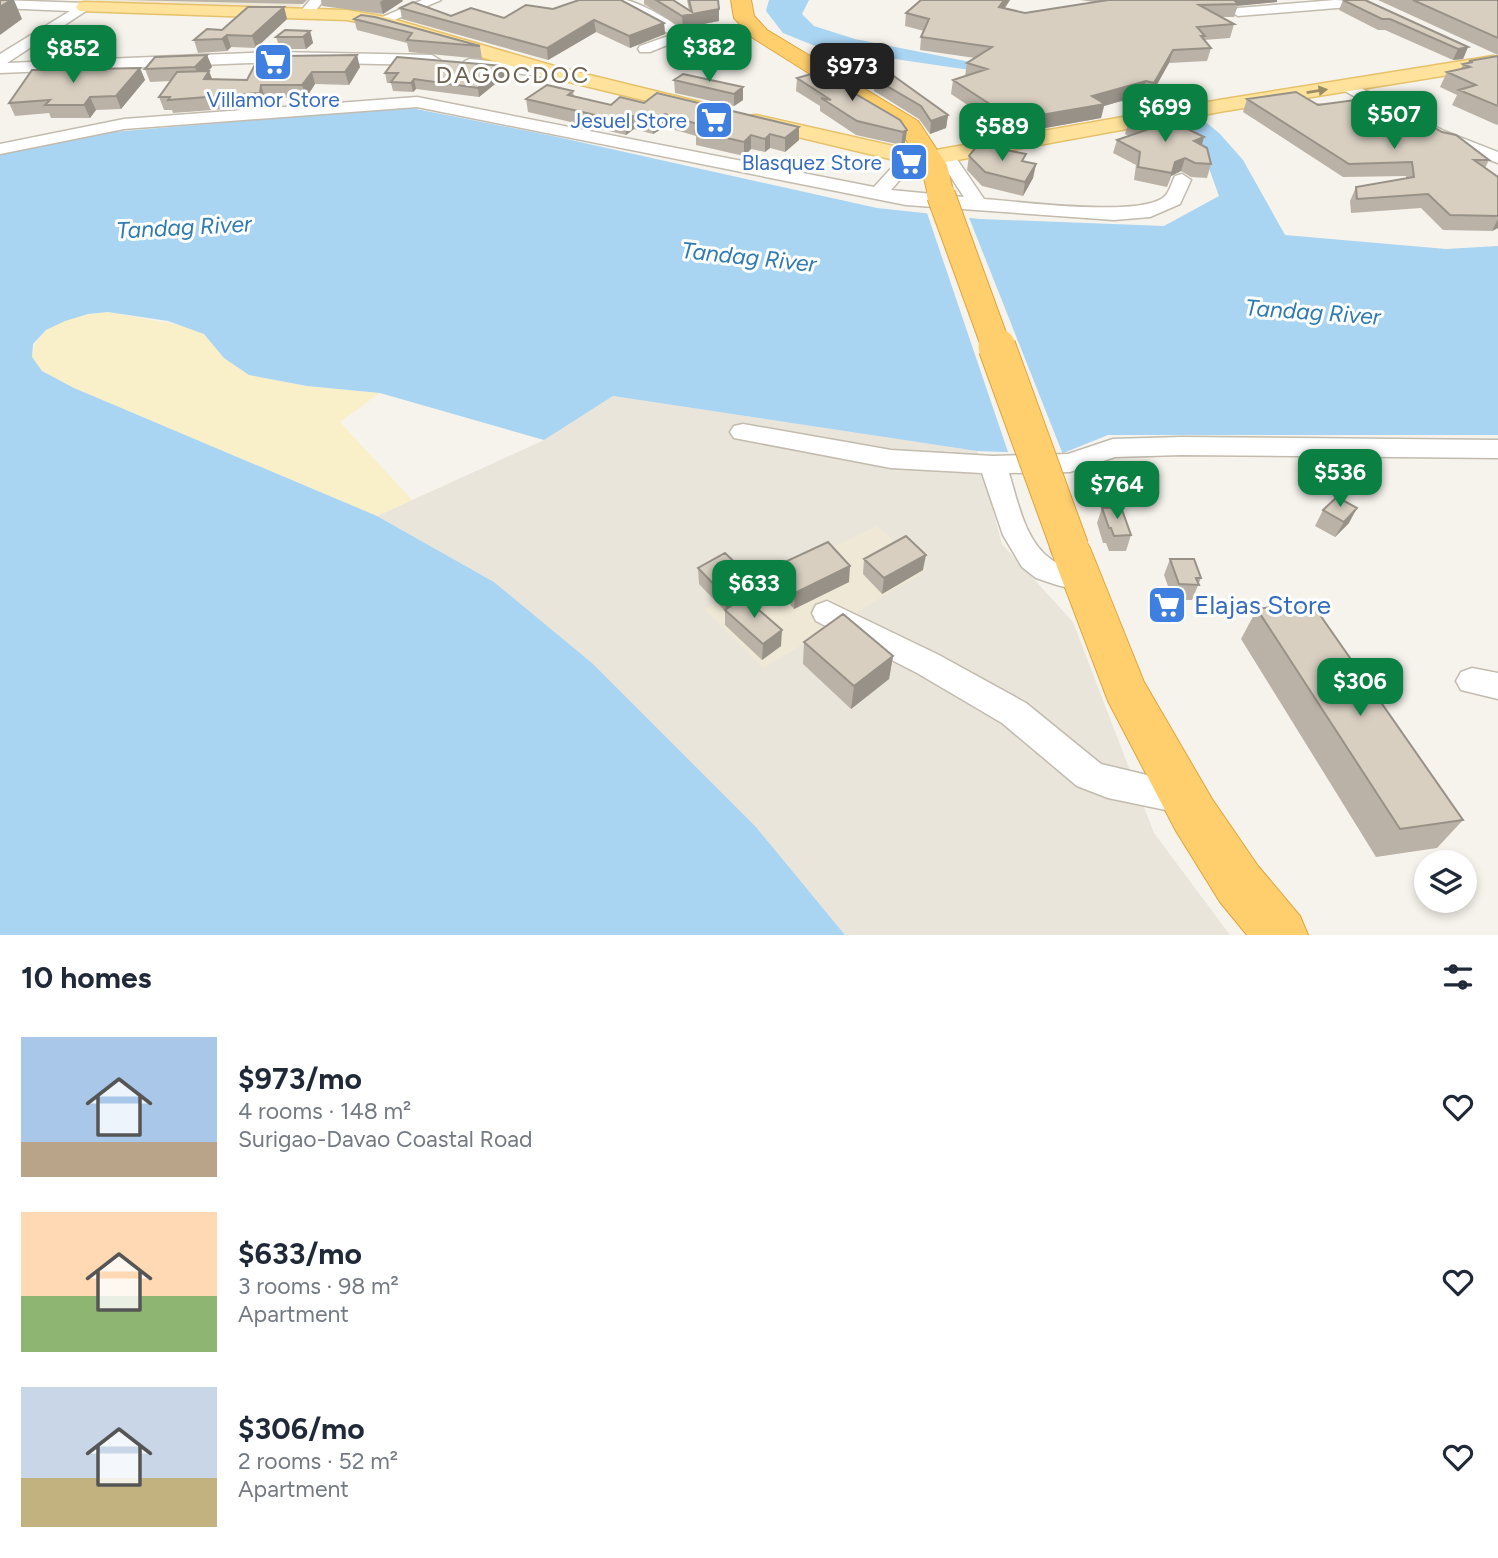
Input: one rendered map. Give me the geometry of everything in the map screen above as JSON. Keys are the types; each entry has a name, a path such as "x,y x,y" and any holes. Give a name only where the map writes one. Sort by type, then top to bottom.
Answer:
{"highway":[{"path":"729,0 733,19 764,42 891,121 912,129 929,157 1124,688 1185,798 1238,884 1281,935"},
{"path":"741,0 744,18 764,42"}],"main road":[{"path":"90,3 312,6 380,21 555,73 713,111"},
{"path":"1457,46 1496,62"},
{"path":"740,117 929,157 1225,105 1496,62"}],"street":[{"path":"380,21 434,0"},
{"path":"616,0 660,21 679,34 680,37 675,40 645,49"},
{"path":"6,5 90,3"},
{"path":"0,61 90,3"},
{"path":"1238,12 1364,3"},
{"path":"0,68 275,57 381,57 555,73"},
{"path":"1347,86 1438,135 1492,156 1486,166 1498,173"},
{"path":"0,149 124,124 417,102 877,195 1114,214 1150,211 1173,200 1182,180"},
{"path":"877,195 929,157 979,205"},
{"path":"743,432 891,459 993,465 1070,463 1113,449 1154,447 1370,446 1498,449"},
{"path":"993,465 1004,501 1025,551 1043,569 1077,564"},
{"path":"827,613 928,664 1014,713 1088,775 1108,782 1185,798"}],"shaded area":[{"path":"97,0 305,0 297,9 89,6"},
{"path":"613,396 977,451 1002,544 1073,622 1154,833 1230,935 845,935 756,827 592,663 494,582 377,516 544,440"},
{"path":"877,526 927,570 763,668 704,609"}],"sand":[{"path":"108,312 191,327 204,334 224,358 249,375 307,386 380,393 340,422 412,500 377,516 74,388 42,371 32,357 41,336 60,322"}],"water":[{"name":"Tandag River","path":"769,0 809,0 802,14 814,26 855,39 1186,105 1220,134 1243,160 1285,235 1446,249 1498,246 1498,435 1108,435 1061,454 977,451 613,396 544,440 380,393 307,386 249,375 224,358 204,334 168,321 108,312 88,314 65,321 46,330 33,344 32,357 42,371 74,388 377,516 494,582 592,663 756,827 845,935 0,935 0,154 113,132 406,107 553,136 877,208 980,219 1164,226 1219,196 1201,146 1110,95 970,70 820,48 783,33 766,11"}],"pier":[{"path":"926,210 968,215 1064,457 1009,455"}],"building":[{"path":"0,0 11,0 0,7"},
{"path":"579,0 621,0 664,23 629,36 594,20 547,48 400,8 413,2 451,16 471,8 504,18 526,5 553,9"},
{"path":"656,0 673,0 692,12 689,0 718,0 719,9 682,16"},
{"path":"921,0 1004,0 999,7 1025,13 1108,0 1234,0 1238,4 1199,5 1234,24 1197,27 1211,48 1173,50 1154,83 1146,81 1092,96 1105,104 964,128 962,121 1002,112 953,80 987,69 967,63 992,47 921,37 929,19 906,13"},
{"path":"1343,0 1365,0 1468,47 1458,49 1390,19 1382,19"},
{"path":"1413,0 1498,0 1498,38"},
{"path":"248,7 284,7 252,36 227,35 222,39 194,40 207,29 222,30"},
{"path":"361,15 480,46 407,40 412,33 354,19"},
{"path":"285,30 310,31 303,37 276,37"},
{"path":"284,52 280,56 357,55 345,72 312,72 302,85 261,85 260,93 168,100 170,97 159,97 177,72 209,71 204,79 247,80 261,53"},
{"path":"207,55 195,67 145,69 155,57"},
{"path":"1498,56 1498,106 1459,90 1476,85 1447,72 1470,67 1463,64 1473,62 1469,61"},
{"path":"397,57 504,66 478,88 414,79 411,83 391,82 398,73 385,73"},
{"path":"140,68 116,96 90,97 84,105 45,105 50,100 9,103 32,70"},
{"path":"818,72 900,120 907,130 903,132 857,121 821,98 831,100 797,78"},
{"path":"683,74 743,87 734,94 674,80"},
{"path":"891,74 948,115 931,121 921,106 875,79"},
{"path":"547,85 573,91 568,95 611,105 620,97 644,103 657,93 799,127 785,138 770,134 765,139 751,135 744,142 696,131 704,126 665,114 652,121 633,116 625,122 526,99"},
{"path":"1296,92 1318,105 1363,99 1376,107 1388,106 1417,123 1425,122 1442,132 1456,135 1489,160 1474,160 1498,177 1498,216 1450,215 1428,194 1357,199 1356,187 1414,177 1412,162 1349,164 1247,99"},
{"path":"1157,114 1204,137 1194,141 1207,148 1211,164 1195,163 1185,158 1175,162 1172,173 1138,167 1140,152 1117,140 1146,130 1129,121"},
{"path":"977,146 1026,154 1022,161 1036,164 1025,182 985,172 969,156"},
{"path":"1337,497 1357,508 1344,522 1323,510"},
{"path":"1121,507 1131,535 1114,536 1102,508"},
{"path":"906,536 926,555 884,578 864,559"},
{"path":"828,542 850,566 795,593 774,567"},
{"path":"725,553 753,580 725,596 698,568"},
{"path":"1170,559 1194,559 1201,578 1196,578 1199,585 1179,584"},
{"path":"744,597 782,630 763,644 725,610"},
{"path":"1311,602 1463,820 1400,829 1257,609"},
{"path":"843,614 893,656 854,686 804,642"}],"place":[{"name":"Villamor Store","path":"273,62"},
{"name":"Jesuel Store","path":"714,120"},
{"name":"Blasquez Store","path":"909,162"},
{"name":"Elajas Store","path":"1167,605"}],"district":[{"name":"DAGOCDOC","path":"513,74"}]}
